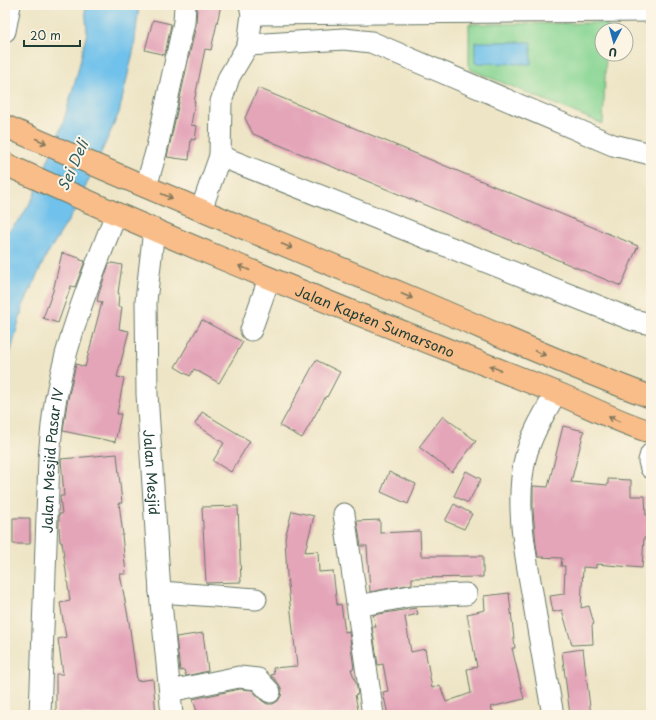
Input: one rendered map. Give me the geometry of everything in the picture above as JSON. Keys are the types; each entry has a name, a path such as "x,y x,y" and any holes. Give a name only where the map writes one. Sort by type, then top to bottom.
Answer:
{"highway":[{"path":"5,126 118,176 446,312 599,378 651,397"},
{"name":"Jalan Kapten Sumarsono","path":"5,164 108,211 154,229 269,279 556,393 632,426 651,432"}],"street":[{"path":"5,31 10,5"},
{"path":"146,187 156,152 181,37 185,5"},
{"path":"201,210 220,156 221,102 229,77 248,45 251,9 651,12"},
{"path":"248,45 344,39 371,42 613,145 651,154"},
{"path":"220,156 634,320 651,324"},
{"name":"Jalan Mesjid Pasar IV","path":"40,715 51,431 56,395 64,360 89,283 108,211"},
{"name":"Jalan Mesjid","path":"154,229 146,301 147,394 160,592 172,715"},
{"path":"251,330 269,279"},
{"path":"553,715 524,546 520,510 521,484 526,458 535,431 556,393"},
{"path":"651,454 649,461 651,468"},
{"path":"344,514 373,715"},
{"path":"160,592 256,599"},
{"path":"358,606 410,596 466,594"},
{"path":"170,691 240,677 258,679 270,692"}],"green space":[{"path":"594,23 594,62 606,62 603,124 469,69 469,24"}],"water":[{"name":"Sei Deli","path":"85,5 139,5 134,48 119,113 75,210 46,256 23,306 10,355 5,393 5,234 21,218 33,198 63,123 78,71 87,32"},
{"path":"475,42 531,42 531,64 475,63"}],"building":[{"path":"197,5 221,5 211,50 205,49 194,102 191,125 197,126 195,140 191,139 189,160 167,157 196,25"},
{"path":"153,20 171,24 165,55 145,50"},
{"path":"258,88 638,246 621,286 253,134 245,118"},
{"path":"62,253 85,261 75,287 71,286 58,323 43,318 53,291"},
{"path":"112,263 122,265 118,293 118,307 122,307 119,329 129,331 117,377 124,378 117,414 121,414 115,442 63,431 67,403 76,364 85,367 102,302 97,301 99,293 109,264"},
{"path":"202,320 243,342 219,383 194,369 190,376 175,367"},
{"path":"316,360 340,372 327,397 326,396 302,438 280,426"},
{"path":"202,412 250,441 231,472 213,461 224,443 195,424"},
{"path":"443,416 476,441 452,472 419,447"},
{"path":"563,426 584,431 571,482 608,485 608,479 631,480 631,496 645,496 646,515 649,515 648,538 644,538 642,568 596,564 596,568 583,567 581,608 589,606 594,624 592,625 593,644 572,645 562,610 553,612 550,596 564,594 565,566 561,566 562,558 538,557 536,544 533,511 533,486 548,487"},
{"path":"117,454 122,503 119,503 126,574 120,574 129,622 137,681 153,679 156,715 56,715 56,674 63,674 58,639 66,637 60,603 70,601 62,542 60,542 59,527 59,514 62,514 60,496 64,496 61,459"},
{"path":"466,471 481,479 468,503 454,496"},
{"path":"389,472 416,484 408,504 381,492"},
{"path":"454,504 472,514 464,529 445,521"},
{"path":"238,506 241,582 206,583 202,507"},
{"path":"292,511 314,516 305,552 318,551 319,572 333,571 337,605 341,604 345,632 349,631 354,669 351,669 358,694 355,695 359,715 198,715 193,699 240,689 252,690 267,704 273,704 278,701 282,690 271,675 274,674 273,668 297,666 287,576 285,538"},
{"path":"13,518 30,518 30,544 13,544"},
{"path":"380,520 380,533 420,531 421,556 483,556 483,577 412,578 412,584 370,592 367,546 361,546 357,521"},
{"path":"509,593 515,648 512,648 524,699 491,707 494,715 388,715 383,692 388,691 383,664 378,665 372,627 376,627 373,615 416,608 418,614 405,617 411,652 425,649 432,688 440,685 446,702 471,693 467,669 477,667 467,614 485,610 484,596"},
{"path":"203,633 208,671 186,676 184,670 180,671 176,637"},
{"path":"583,649 591,715 570,715 562,652"}]}
